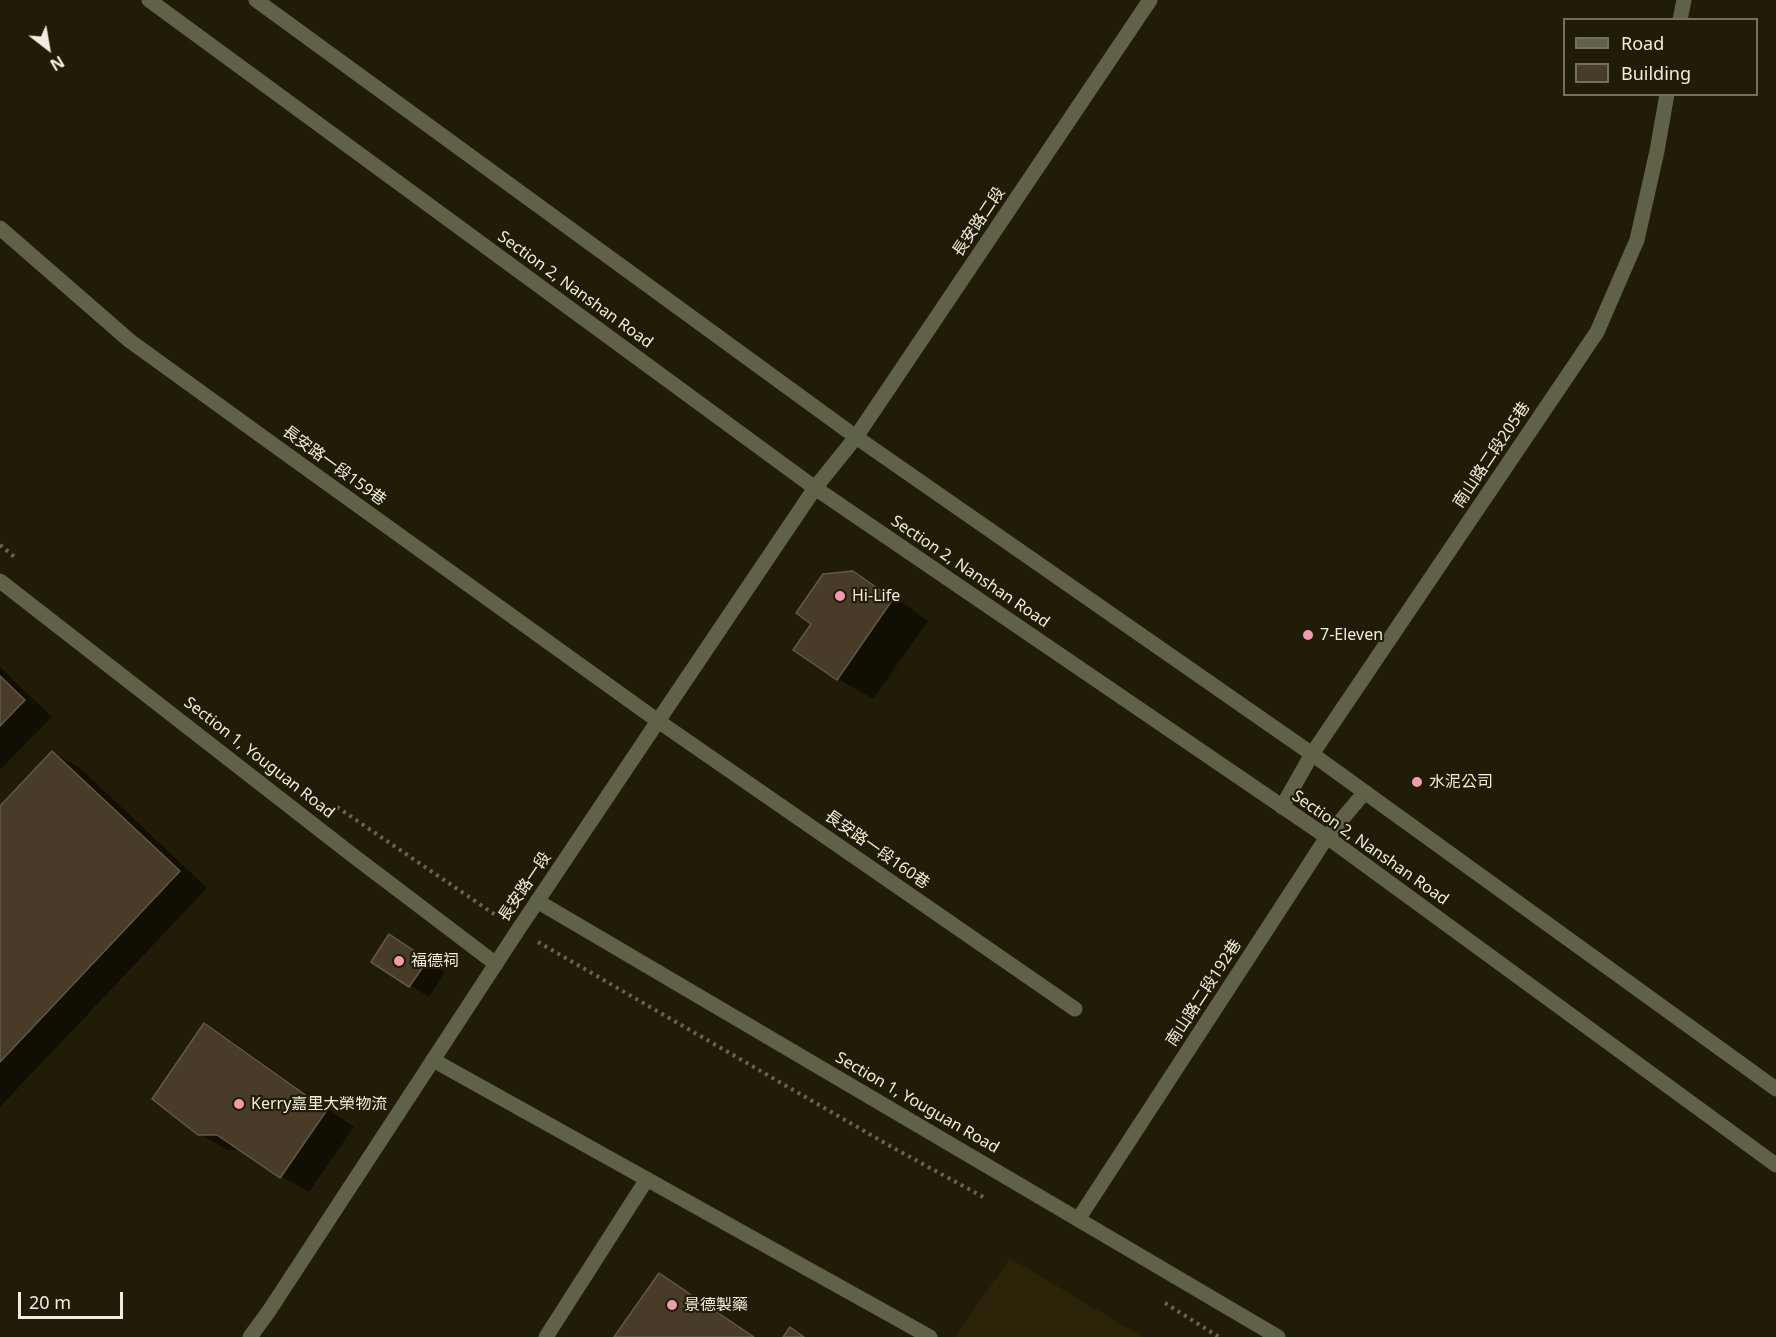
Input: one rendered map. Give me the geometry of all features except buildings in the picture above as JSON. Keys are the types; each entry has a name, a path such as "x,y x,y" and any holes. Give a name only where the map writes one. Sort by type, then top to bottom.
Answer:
{"street":[{"name":"Section 2, Nanshan Road","path":"149,0 815,488 1327,837 1776,1165"},
{"path":"256,0 856,437 1312,754 1776,1089"},
{"name":"長安路二段","path":"836,462 856,437 1150,0"},
{"path":"1680,18 1684,0"},
{"name":"南山路二段205巷","path":"1282,807 1312,754 1597,332 1637,240 1667,96"},
{"name":"長安路一段159巷","path":"0,228 130,341 658,721"},
{"name":"長安路一段","path":"250,1337 537,901 815,488 836,462"},
{"name":"Section 1, Youguan Road","path":"0,580 496,964"},
{"name":"長安路一段160巷","path":"658,721 1075,1009"},
{"name":"南山路二段192巷","path":"1079,1218 1327,837 1365,792"},
{"name":"Section 1, Youguan Road","path":"537,901 1278,1337"},
{"path":"433,1060 930,1337"},
{"path":"546,1337 647,1179"}],"shaded area":[{"path":"1010,1258 1143,1337 955,1337"}],"place":[{"name":"Hi-Life","path":"840,596"},
{"name":"7-Eleven","path":"1308,635"},
{"name":"水泥公司","path":"1417,782"},
{"name":"福德祠","path":"399,961"},
{"name":"Kerry嘉里大榮物流","path":"239,1104"},
{"name":"景德製藥","path":"672,1305"}]}
